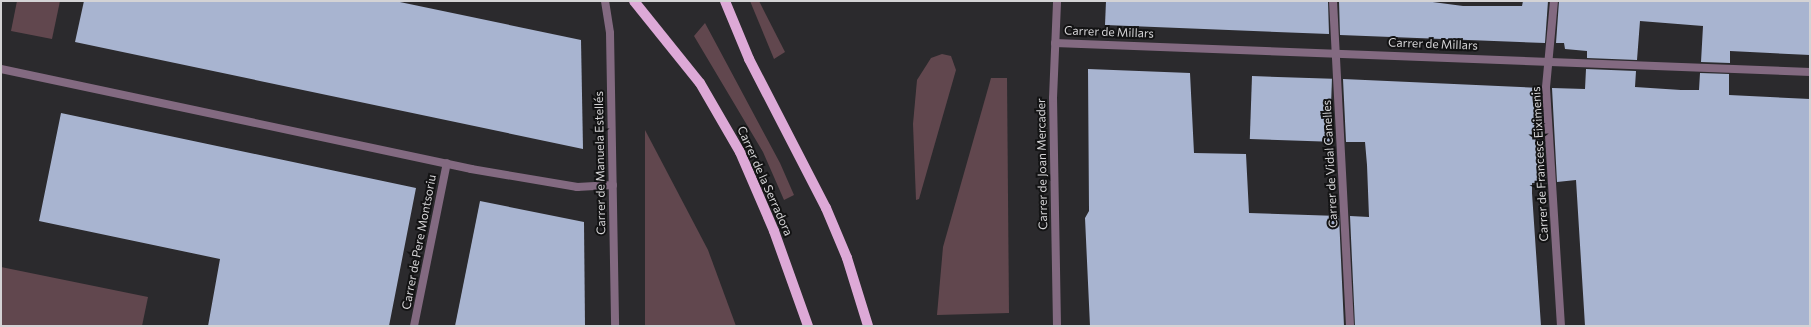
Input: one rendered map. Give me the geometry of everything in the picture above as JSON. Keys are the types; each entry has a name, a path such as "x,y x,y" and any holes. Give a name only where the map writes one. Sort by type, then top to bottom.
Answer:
{"main road":[{"name":"Carrer de la Serradora","path":"634,1 700,83 740,152 774,231 808,326"},
{"path":"725,1 749,59 826,208 847,258 868,326"}],"street":[{"name":"Carrer de Manuela Estellés","path":"605,1 610,33 615,326"},
{"name":"Carrer de Joan Mercader","path":"1057,1 1055,42 1057,326"},
{"name":"Carrer de Vidal Canelles","path":"1333,1 1350,326"},
{"name":"Carrer de Francesc Eiximenis","path":"1554,1 1546,88 1561,326"},
{"name":"Carrer de Millars","path":"1055,42 1336,53 1548,59 1810,72"},
{"path":"1,69 447,163 577,187 613,185"},
{"name":"Carrer de Pere Montsoriu","path":"414,326 447,163"}],"shaded area":[{"path":"17,1 60,1 52,39 11,31"},
{"path":"750,1 759,1 785,52 774,59"},
{"path":"705,23 780,163 794,195 784,200 763,152 694,36"},
{"path":"942,54 951,56 956,70 919,199 916,200 913,124 917,80 931,58"},
{"path":"991,78 1007,78 1009,313 937,315 943,247"},
{"path":"645,130 708,250 736,326 645,326"},
{"path":"1,267 148,297 142,326 1,326"}],"building":[{"path":"84,1 395,1 581,40 583,149 75,42"},
{"path":"1106,1 1328,1 1329,34 1105,25"},
{"path":"1339,1 1425,1 1463,6 1522,6 1523,1 1548,1 1545,43 1340,35"},
{"path":"1559,1 1810,1 1810,55 1730,51 1730,63 1701,62 1703,26 1640,21 1637,60 1587,58 1587,51 1565,49 1564,43 1556,43"},
{"path":"1088,69 1190,73 1194,153 1246,154 1249,213 1339,216 1344,326 1090,326 1085,218 1089,211"},
{"path":"1586,69 1636,71 1635,87 1681,90 1699,90 1700,73 1729,74 1729,95 1810,99 1810,326 1585,326 1576,180 1557,182 1552,88 1585,89"},
{"path":"1252,76 1332,79 1330,142 1250,139"},
{"path":"1343,79 1541,88 1546,182 1532,183 1532,193 1541,326 1355,326 1350,216 1369,217 1367,165 1365,142 1346,142"},
{"path":"61,113 416,188 389,326 208,326 220,259 39,221"},
{"path":"480,201 584,222 585,326 455,326"}]}
